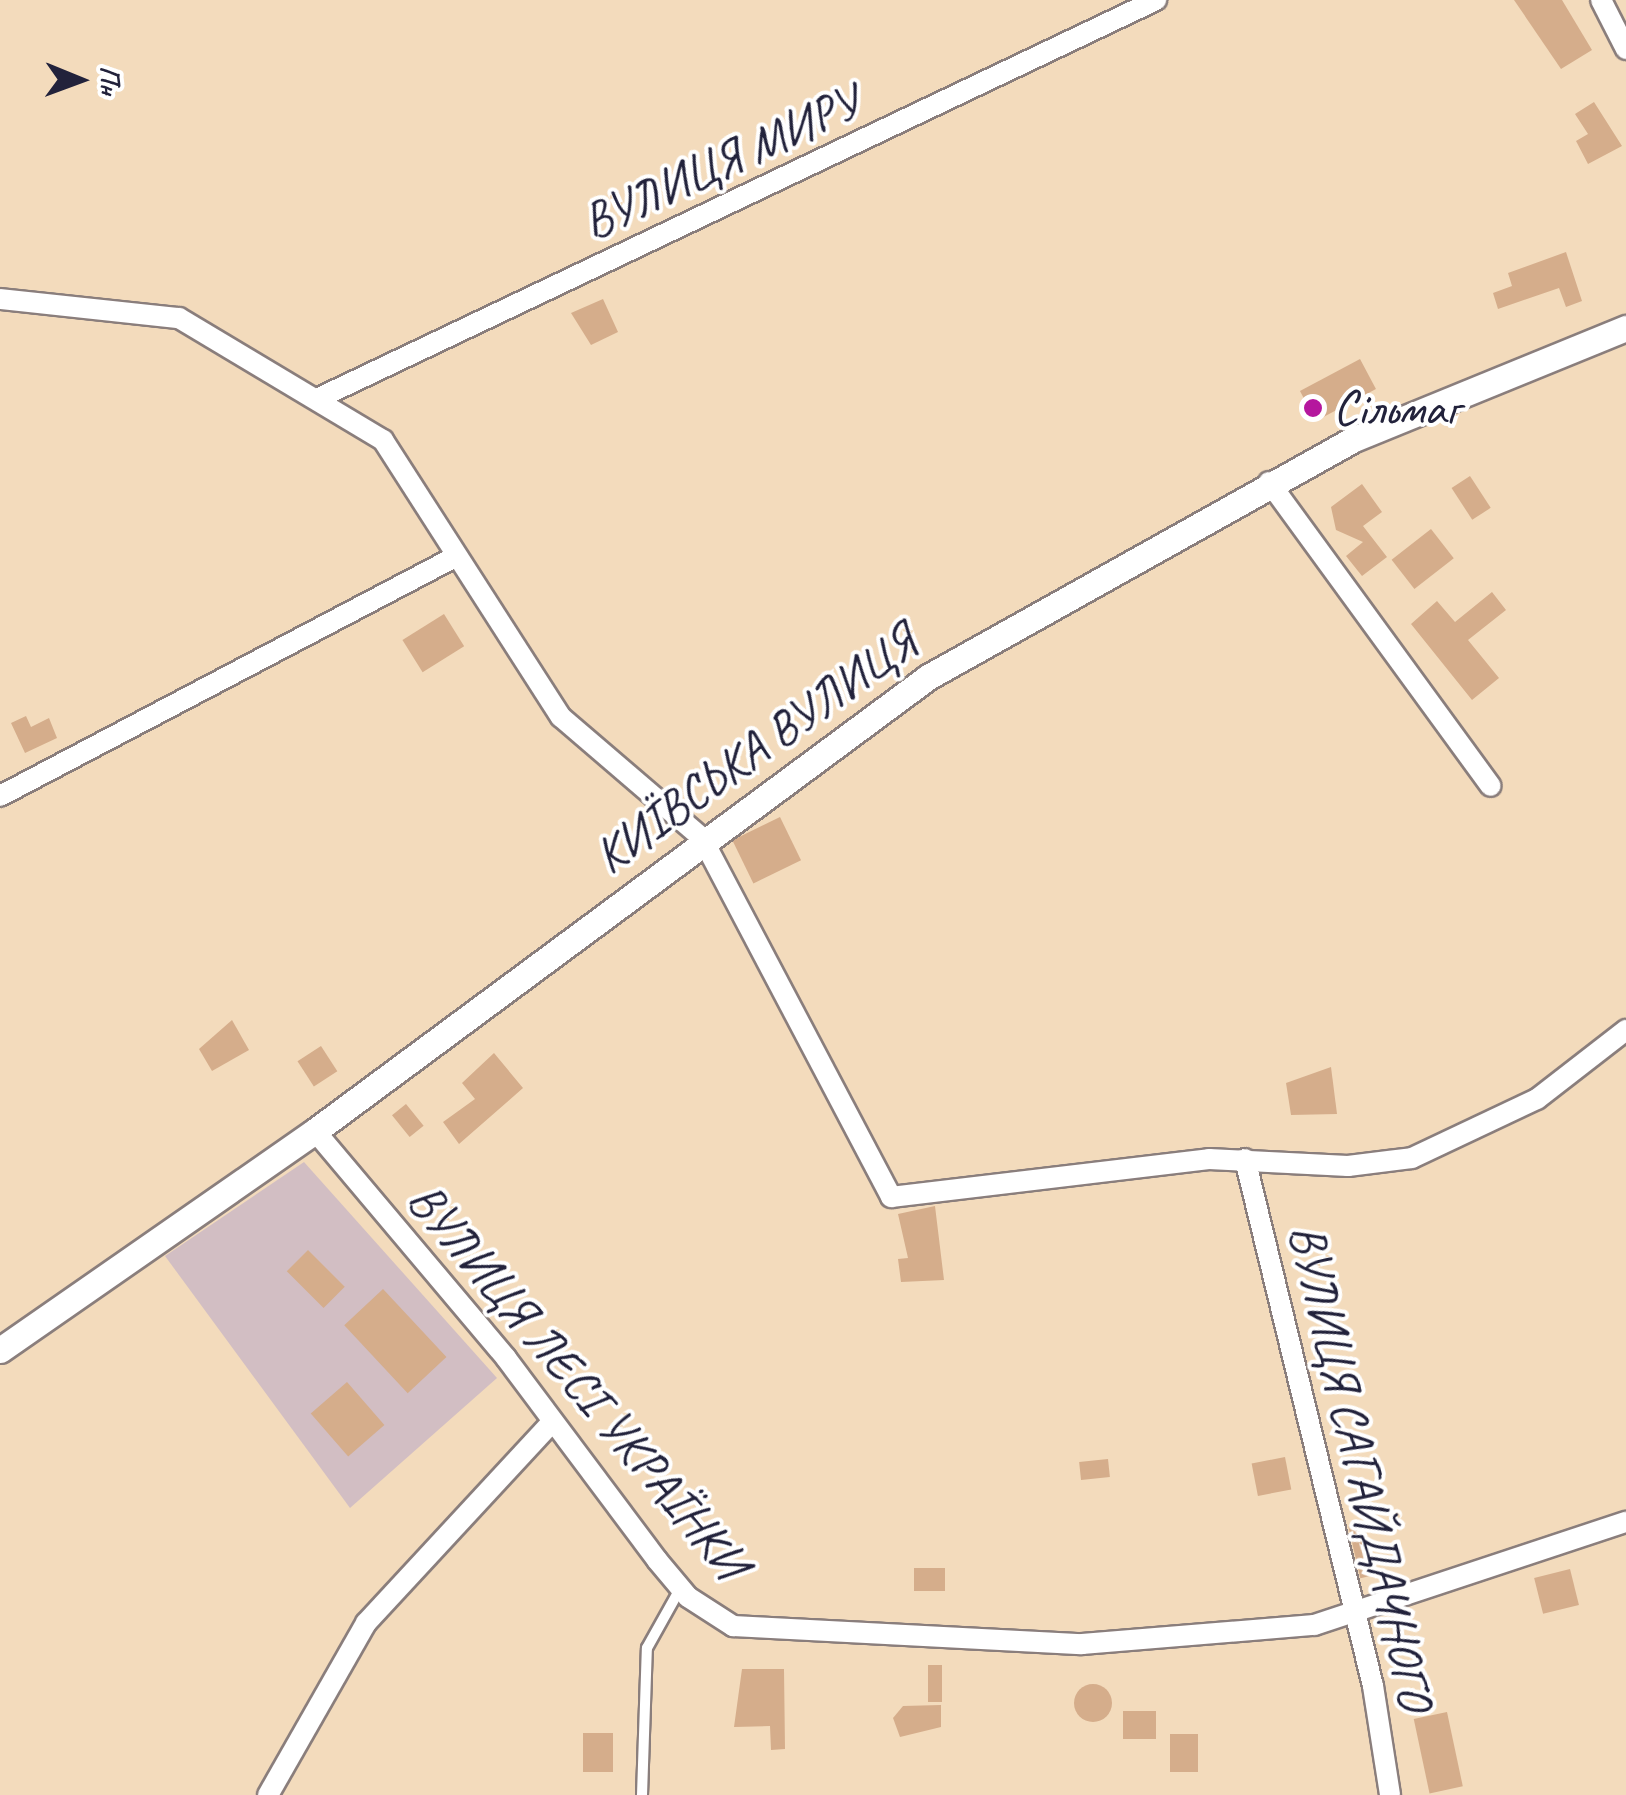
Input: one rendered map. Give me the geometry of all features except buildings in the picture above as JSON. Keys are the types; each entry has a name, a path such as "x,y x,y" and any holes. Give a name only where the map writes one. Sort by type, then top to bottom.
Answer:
{"street":[{"name":"ВУЛИЦЯ МИРУ","path":"319,398 1156,0"},
{"path":"1600,0 1626,50"},
{"path":"0,299 179,318 319,398 383,440 425,492 457,556 561,716 702,838 890,1197 1058,1172 1245,1159 1348,1166 1412,1158 1537,1100 1626,1030"},
{"name":"КИЇВСЬКА ВУЛИЦЯ","path":"0,1350 314,1131 702,838 928,677 1270,482 1626,328"},
{"path":"1270,482 1491,786"},
{"path":"0,796 457,556"},
{"name":"ВУЛИЦЯ ЛЕСІ УКРАЇНКИ","path":"314,1131 552,1422 681,1588 708,1614 757,1630 1082,1644 1314,1625 1354,1606 1626,1522"},
{"name":"ВУЛИЦЯ САГАЙДАЧНОГО","path":"1245,1159 1354,1606 1390,1795"},
{"path":"268,1795 366,1622 552,1422"}],"lane":[{"path":"642,1795 648,1648 681,1588"}],"shaded area":[{"path":"304,1162 497,1378 350,1508 165,1256"}],"place":[{"name":"Сільмаг","path":"1313,408"}]}
